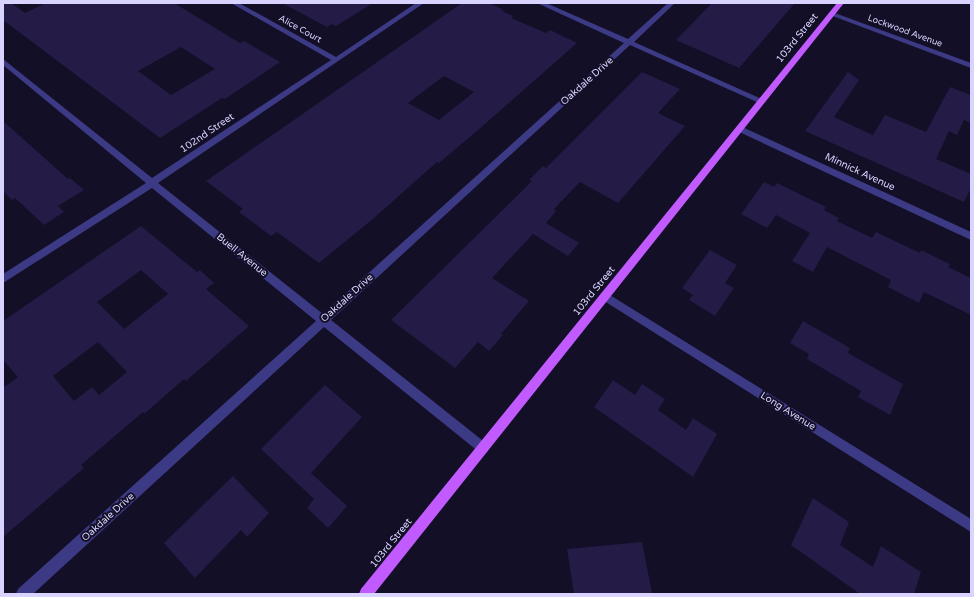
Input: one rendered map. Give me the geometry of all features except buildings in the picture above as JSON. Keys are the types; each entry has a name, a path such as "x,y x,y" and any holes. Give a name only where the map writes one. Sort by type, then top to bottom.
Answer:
{"main road":[{"name":"103rd Street","path":"366,594 841,3"}],"street":[{"name":"Alice Court","path":"234,3 336,60"},
{"name":"102nd Street","path":"3,279 152,183 421,3"},
{"path":"540,3 762,101"},
{"name":"Oakdale Drive","path":"23,594 672,3"},
{"name":"Lockwood Avenue","path":"832,14 971,66"},
{"name":"Buell Avenue","path":"3,61 152,183 483,448"},
{"name":"Minnick Avenue","path":"740,129 971,236"},
{"name":"Long Avenue","path":"605,296 971,526"}]}
